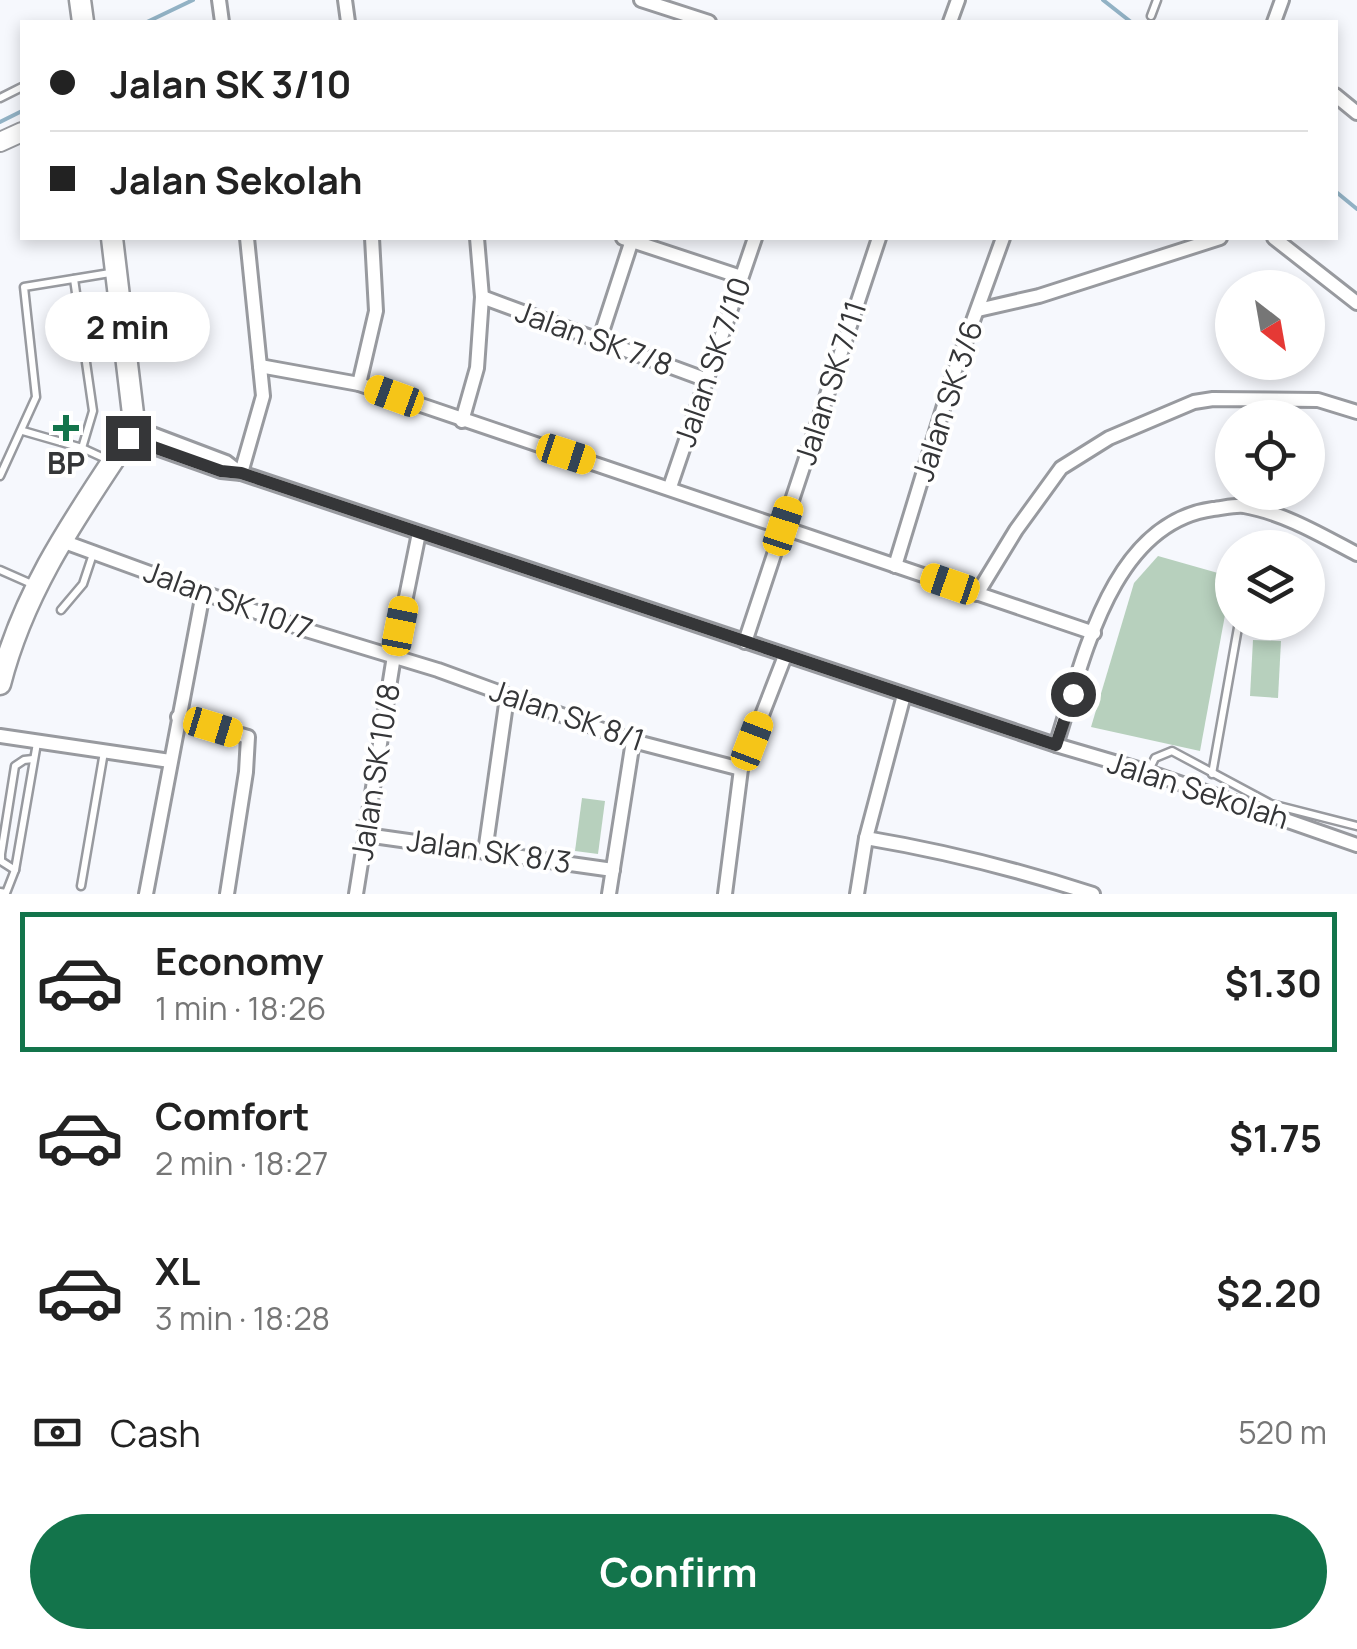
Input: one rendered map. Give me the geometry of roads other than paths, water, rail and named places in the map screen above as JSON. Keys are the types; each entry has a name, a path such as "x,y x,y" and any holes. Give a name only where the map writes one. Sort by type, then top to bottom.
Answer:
{"main road":[{"path":"0,684 12,636 35,585 129,432 133,414 112,240"}],"street":[{"path":"641,0 703,20"},
{"path":"241,473 263,396 248,240"},
{"path":"359,384 376,311 372,240"},
{"path":"462,421 477,368 482,297 478,240"},
{"path":"598,341 628,240"},
{"path":"631,240 742,277"},
{"name":"Jalan SK 7/10","path":"670,487 754,240"},
{"name":"Jalan SK 7/11","path":"745,642 877,240"},
{"name":"Jalan SK 3/6","path":"895,566 953,376 1002,240"},
{"path":"978,310 1039,296 1214,240"},
{"path":"1277,240 1357,303"},
{"name":"Jalan SK 7/8","path":"482,297 707,380"},
{"path":"260,366 359,384 1094,632"},
{"path":"977,594 1016,530 1061,468 1109,438 1194,402 1213,399 1329,401 1357,412"},
{"name":"Jalan Sekolah","path":"129,432 226,462 241,473 419,533 1056,745 1148,772 1357,845"},
{"path":"1056,745 1094,632 1119,574 1159,530 1197,511 1239,506 1280,516 1357,554"},
{"name":"Jalan SK 10/8","path":"356,894 394,656 419,533"},
{"name":"Jalan SK 10/7","path":"62,541 306,630 394,656"},
{"path":"146,894 204,593"},
{"name":"Jalan SK 8/1","path":"394,656 633,742 741,770"},
{"path":"726,894 741,770 786,656"},
{"path":"857,894 866,838 904,695"},
{"path":"485,852 507,696"},
{"path":"178,717 248,738 228,894"},
{"path":"0,736 170,761"},
{"path":"609,894 633,742"},
{"name":"Jalan SK 8/3","path":"366,835 613,870"},
{"path":"866,838 938,852 1093,894"}],"lane":[{"path":"1150,16 1157,0"},
{"path":"0,476 36,397 24,287 116,272"},
{"path":"74,279 93,411 82,448"},
{"path":"23,431 82,448 112,462"},
{"path":"61,610 83,584 93,552"},
{"path":"0,570 35,585"},
{"path":"1212,774 1237,640"},
{"path":"0,892 6,893 14,870 38,742"},
{"path":"82,886 104,751"},
{"path":"1148,772 1155,758 1172,752 1271,804 1357,826"},
{"path":"14,870 2,861 1,854 15,766 24,760 34,760"}],"waterway":[{"path":"151,20 193,0"},
{"path":"1103,0 1128,20"},
{"path":"0,122 20,112"},
{"path":"1338,193 1357,209"}],"place":[{"name":"BP","path":"66,428"}]}
